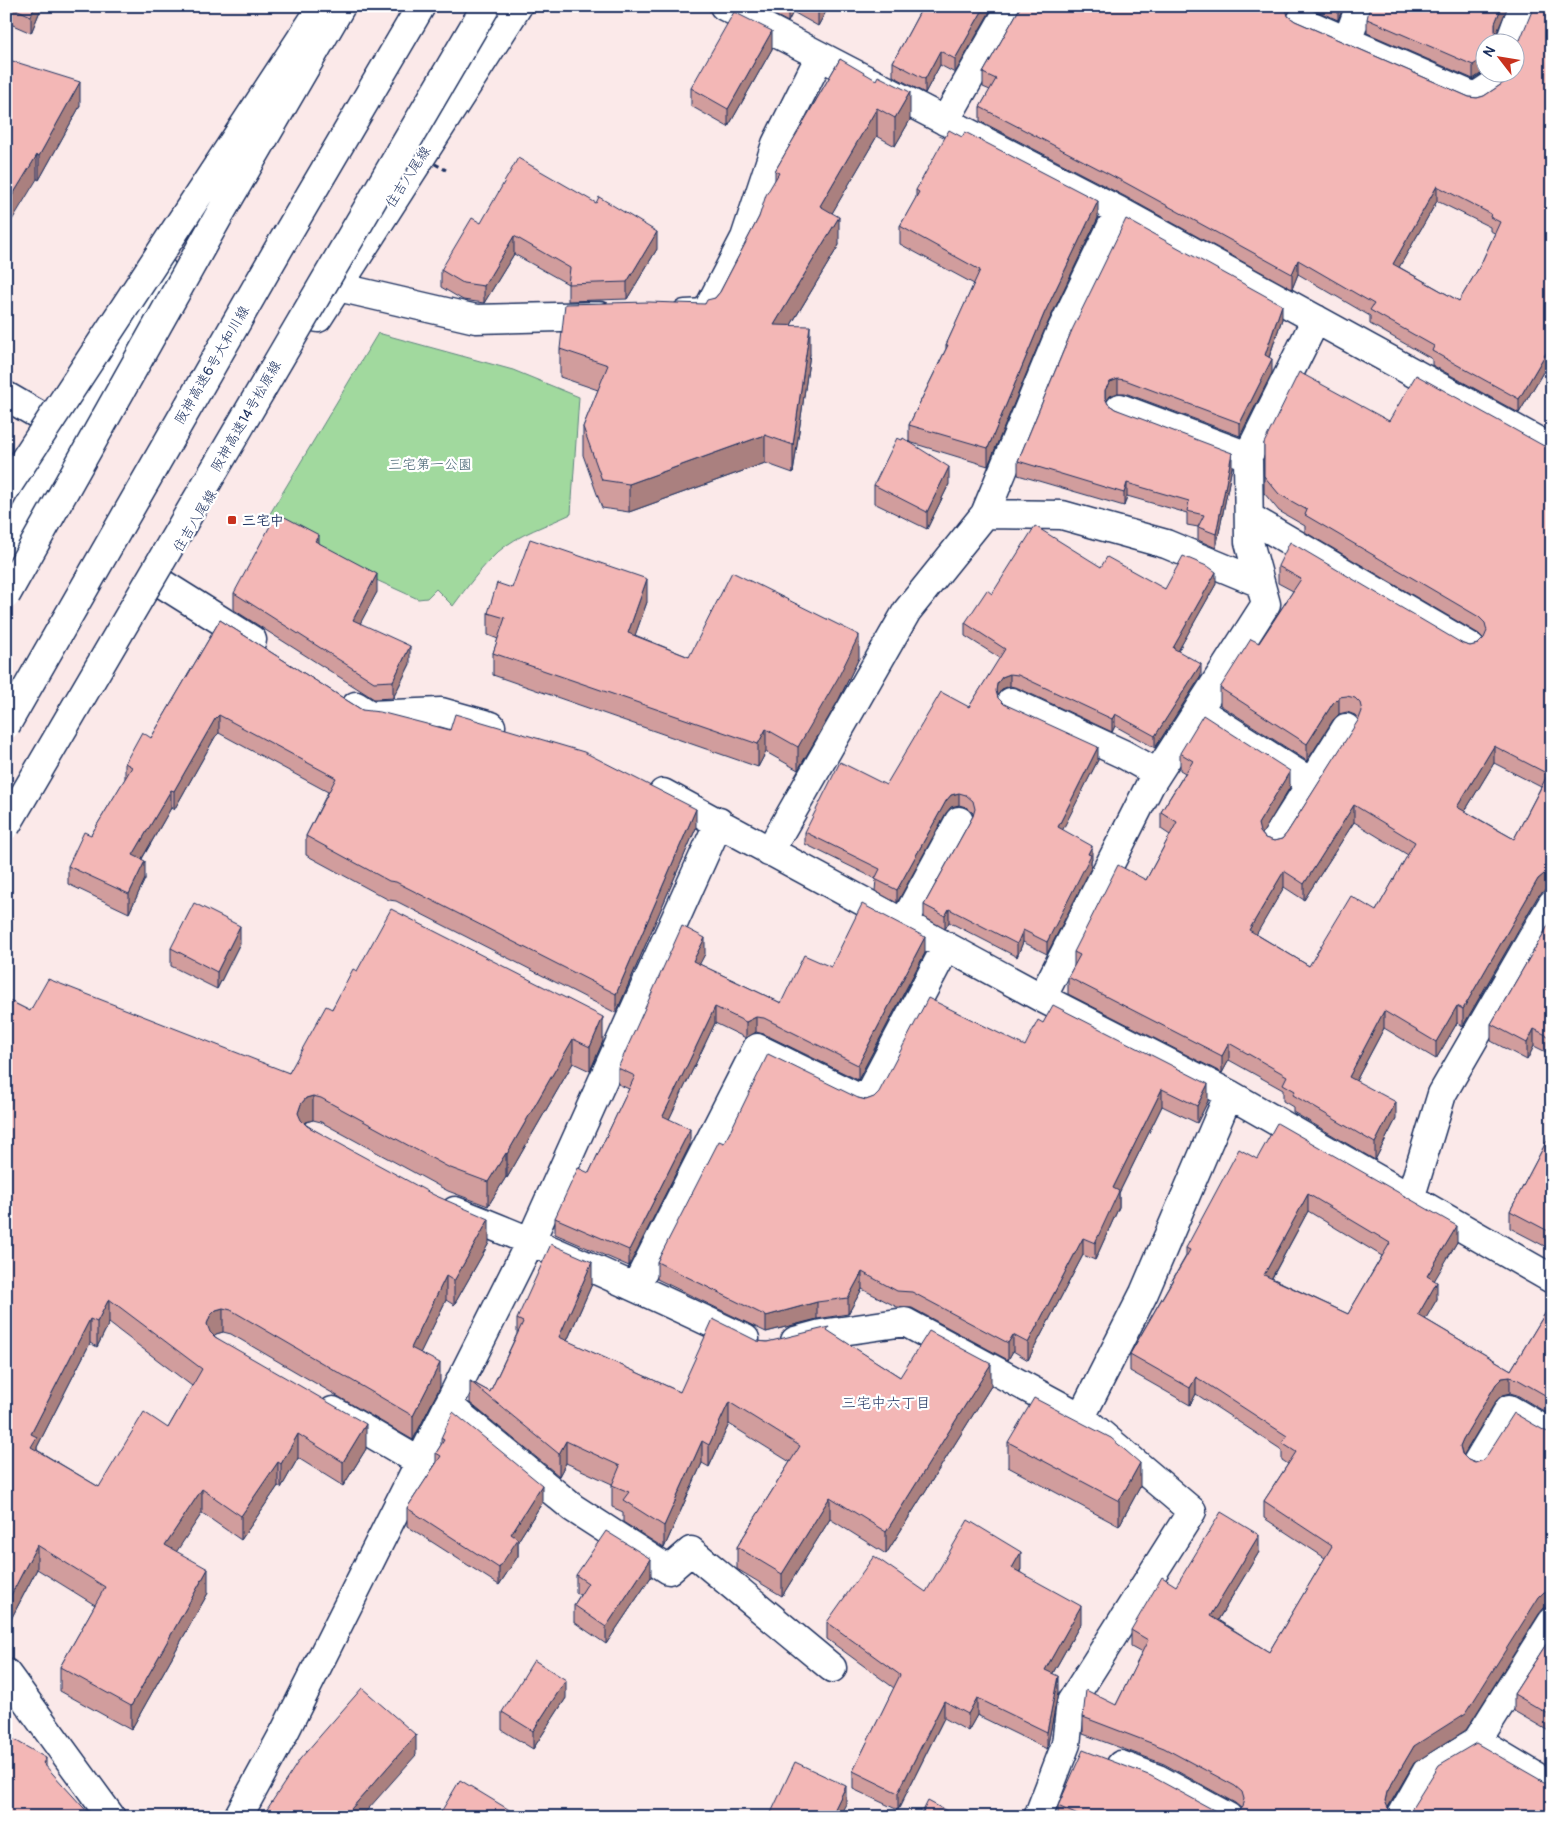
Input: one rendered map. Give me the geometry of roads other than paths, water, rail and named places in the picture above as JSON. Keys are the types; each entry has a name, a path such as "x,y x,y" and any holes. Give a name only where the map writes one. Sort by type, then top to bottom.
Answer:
{"main road":[{"path":"6,548 312,6"},
{"path":"6,488 322,6"},
{"path":"6,595 221,212 341,6"},
{"name":"阪神高速6号大和川線","path":"6,725 279,248 421,6"},
{"name":"阪神高速14号松原線","path":"6,826 486,6"},
{"name":"住吉八尾線","path":"6,838 158,581 338,287 518,6"},
{"path":"724,6 1119,211 1552,449"},
{"path":"946,121 1011,6"},
{"path":"1347,41 1360,6"},
{"path":"1514,32 1523,6"},
{"path":"1300,22 1475,97 1496,82"},
{"path":"658,314 706,313 745,238 776,144 820,56"},
{"path":"769,852 907,611 985,514 1058,337 1119,211"},
{"path":"338,287 476,319 620,316"},
{"path":"1042,998 1158,774 1266,604 1249,542 1248,456 1316,319"},
{"path":"6,396 71,433"},
{"path":"1120,408 1248,456"},
{"path":"985,514 1062,514 1166,544 1260,583"},
{"path":"1249,517 1471,647"},
{"path":"158,581 270,652"},
{"path":"337,694 370,715 441,712 516,734"},
{"path":"1011,702 1123,754 1158,774"},
{"path":"1198,710 1312,782"},
{"path":"1274,842 1346,728"},
{"path":"642,782 719,822 769,852 946,947 1229,1094 1552,1279"},
{"path":"903,924 959,821"},
{"path":"238,1817 285,1731 531,1240 719,822"},
{"path":"1410,1199 1442,1094 1543,940 1552,904"},
{"path":"636,1286 757,1048 865,1101 946,947"},
{"path":"597,1021 623,1034"},
{"path":"1081,1417 1144,1293 1229,1094"},
{"path":"432,1200 531,1240 636,1286 764,1349 821,1334 906,1322 1081,1417 1192,1511 1072,1702 1066,1744 1038,1817"},
{"path":"309,1398 420,1462"},
{"path":"448,1405 573,1508 669,1570 691,1551 832,1668"},
{"path":"1476,1464 1509,1409 1552,1434"},
{"path":"1401,1817 1427,1772 1477,1741 1552,1622"},
{"path":"6,1673 111,1817"},
{"path":"1477,1741 1552,1786"},
{"path":"1066,1744 1158,1779 1228,1817"}],"place":[{"name":"三宅中","path":"232,520"}],"district":[{"name":"三宅中六丁目","path":"886,1403"}],"park label":[{"name":"三宅第一公園","path":"430,464"}]}
